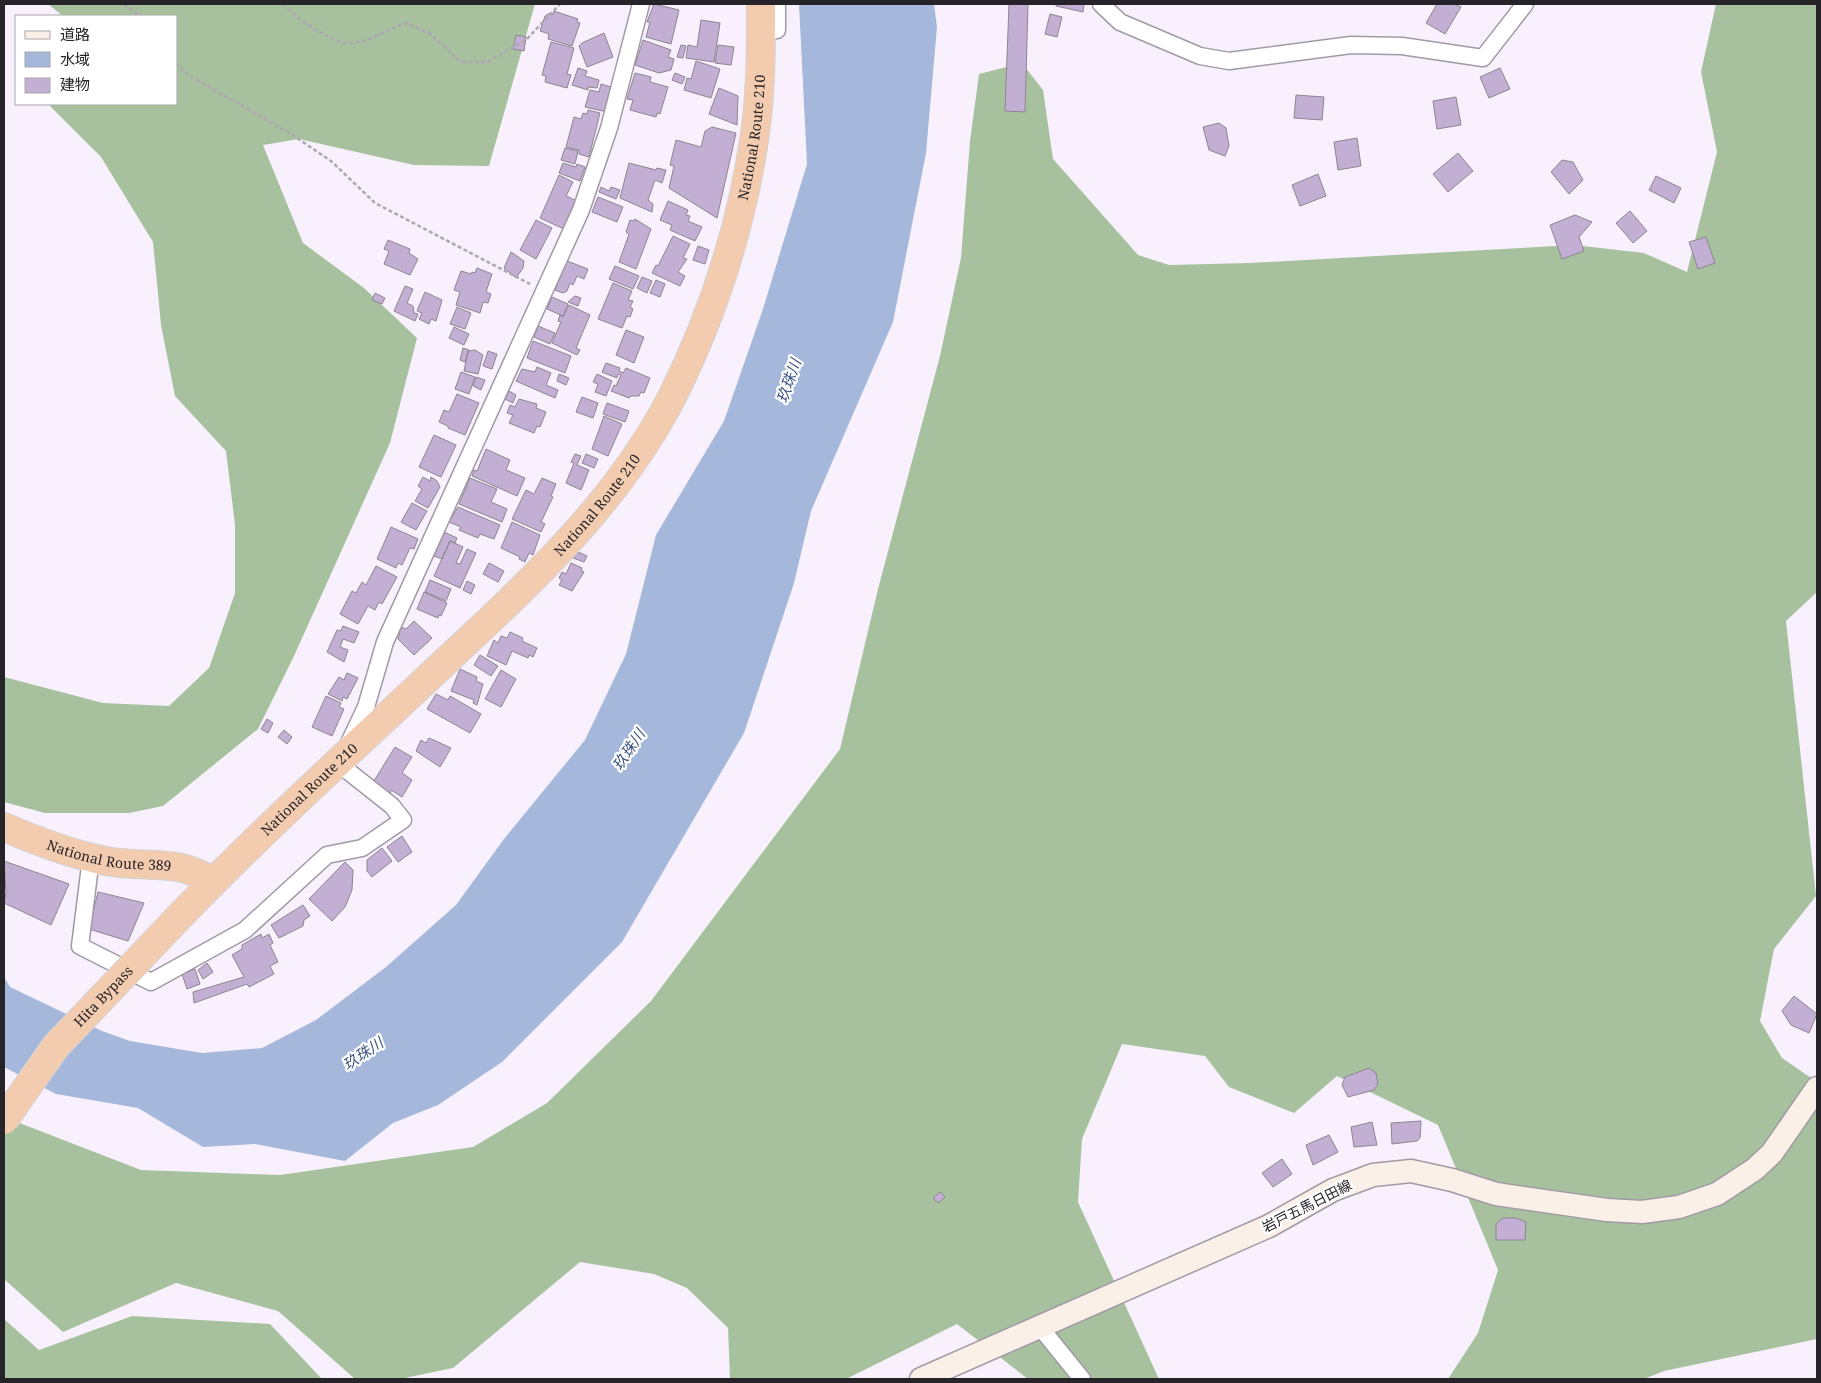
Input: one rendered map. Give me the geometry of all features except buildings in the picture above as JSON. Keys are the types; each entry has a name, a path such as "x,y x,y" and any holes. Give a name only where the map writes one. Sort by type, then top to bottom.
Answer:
{"highway":[{"name":"National Route 210","path":"213,882 504,608 563,548 604,499 638,452 671,398 707,318 736,231 755,133 761,4"},
{"name":"National Route 389","path":"4,827 56,848 91,858 139,864 174,865 198,873 213,882"},
{"name":"Hita Bypass","path":"4,1120 56,1046 213,882"}],"main road":[{"name":"岩戸五馬日田線","path":"922,1379 1269,1226 1333,1190 1373,1175 1411,1172 1452,1180 1496,1194 1607,1210 1642,1212 1680,1207 1716,1194 1755,1169 1772,1153 1817,1088"}],"street":[{"path":"91,858 80,946 151,982 246,930 327,854 362,848 403,820 392,806 338,764 366,707 385,642 581,210 609,128 641,4"},
{"path":"761,31 777,30 777,4"},
{"path":"1101,4 1120,22 1200,56 1229,61 1351,45 1402,46 1483,58 1525,4"},
{"path":"1040,1327 1082,1379"}],"path":[{"path":"124,4 139,15"},
{"path":"283,4 310,27 344,42 372,38 406,23 431,34 460,62 487,62 526,40 560,4"},
{"path":"178,65 190,76 288,132 332,161 375,203 544,292"}],"green space":[{"path":"48,4 535,4 489,166 414,165 299,139 263,145 303,243 364,288 417,338 390,443 294,656 258,729 163,806 129,813 45,813 4,802 4,677 103,703 169,706 209,668 235,593 235,525 226,451 175,396 161,325 153,242 101,157 49,105 178,105 178,15 62,15"},
{"path":"1716,4 1817,4 1817,592 1786,621 1816,896 1774,949 1760,1021 1782,1058 1817,1082 1817,1339 1664,1371 1644,1379 1448,1379 1478,1333 1498,1270 1438,1125 1337,1076 1294,1113 1229,1087 1205,1056 1122,1044 1082,1139 1078,1202 1159,1379 1028,1379 957,1324 846,1379 730,1379 728,1328 687,1288 654,1274 580,1262 453,1368 400,1379 355,1379 278,1311 176,1283 63,1332 4,1279 4,1117 141,1170 280,1175 473,1147 547,1103 651,1001 840,749 878,589 940,356 961,258 970,141 979,74 1022,63 1043,90 1053,159 1138,255 1169,265 1250,263 1574,245 1644,253 1687,272 1717,152 1701,72"},
{"path":"132,1316 270,1324 322,1379 4,1379 4,1319 39,1350"}],"water":[{"name":"玖珠川","path":"799,4 934,4 937,27 926,153 893,322 811,511 794,583 744,733 622,942 502,1062 438,1105 393,1123 345,1161 255,1144 203,1147 138,1108 56,1094 4,1067 4,977 10,987 102,1031 130,1041 202,1053 262,1048 316,1020 386,967 456,905 504,839 585,740 626,654 656,535 724,421 763,309 807,164"}]}
